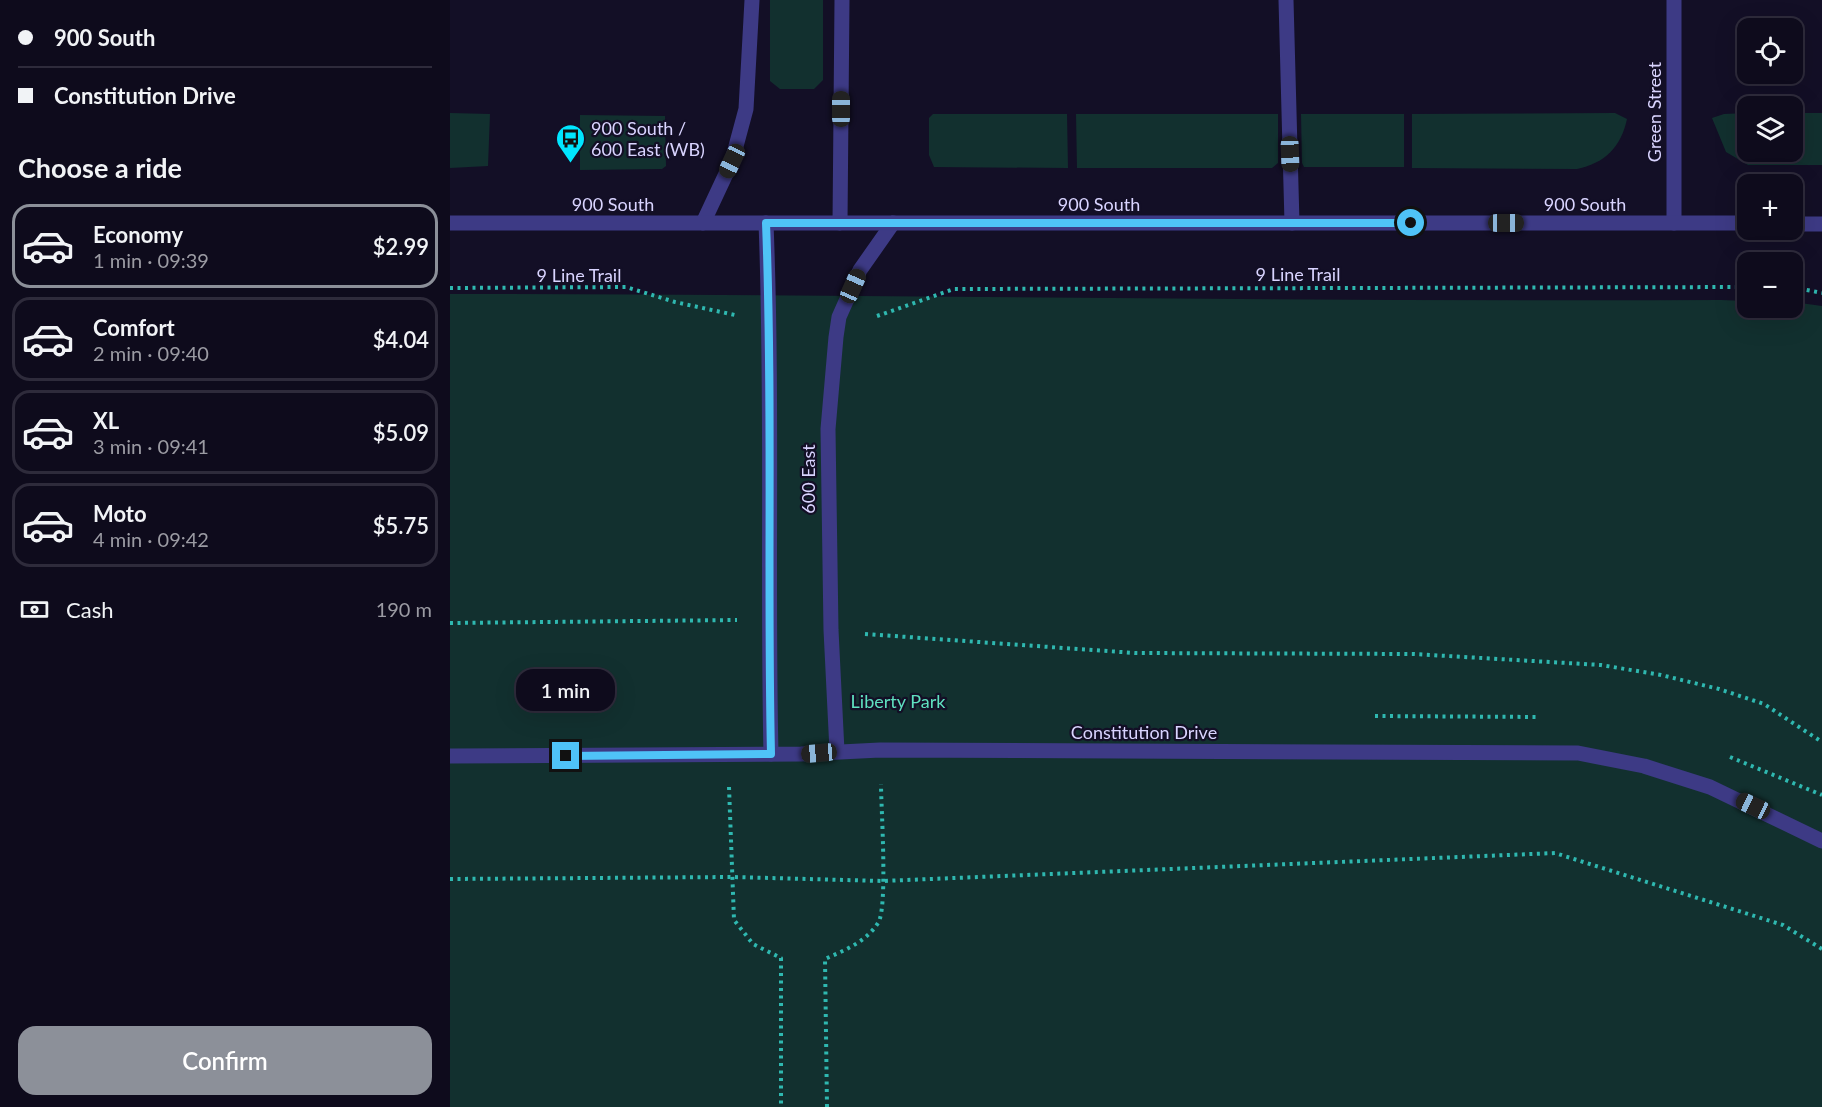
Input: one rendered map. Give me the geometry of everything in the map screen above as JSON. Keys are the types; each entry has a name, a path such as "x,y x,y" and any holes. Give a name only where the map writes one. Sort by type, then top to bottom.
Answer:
{"street":[{"path":"703,223 732,161 746,109 752,0"},
{"path":"840,223 842,0"},
{"path":"1286,0 1292,223"},
{"name":"Green Street","path":"1674,0 1674,223"},
{"name":"900 South","path":"450,223 1737,223"},
{"path":"766,223 769,316 768,622 771,754"},
{"name":"600 East","path":"837,751 831,630 828,429 838,317 860,270 893,223"},
{"path":"1803,224 1822,224"},
{"name":"Constitution Drive","path":"450,756 771,754 837,751 1578,753 1644,766 1710,786 1822,841"}],"path":[{"name":"9 Line Trail","path":"450,288 626,287 675,302 741,316"},
{"name":"9 Line Trail","path":"871,316 954,289 1737,287"},
{"path":"1803,289 1822,293"},
{"path":"450,623 727,621"},
{"path":"857,632 880,637 1135,653 1413,654 1601,665 1661,675 1719,689 1764,704 1822,742"},
{"path":"827,1107 825,959 858,944 880,922 883,882 881,781"},
{"path":"729,782 735,920 753,944 781,958 781,1107"},
{"path":"450,879 733,877 883,882 1555,852 1783,925 1822,949"}],"green space":[{"path":"770,0 823,0 823,80 814,89 780,89 770,81"},
{"path":"450,113 490,114 488,166 450,168"},
{"path":"1615,113 1627,119 1616,146 1596,163 1577,169 1412,168 1412,114"},
{"path":"1737,113 1737,158 1726,152 1712,118"},
{"path":"1803,113 1822,113 1822,165 1748,165 1743,162 1803,162"},
{"path":"933,114 1067,114 1068,168 934,167 929,155 929,118"},
{"path":"1076,114 1278,114 1278,163 1272,168 1077,168"},
{"path":"1301,114 1404,114 1404,167 1304,167"},
{"path":"580,115 665,116 666,166 662,169 580,170"},
{"name":"Liberty Park","path":"450,294 1721,300 1737,301 1737,318 1803,318 1803,303 1822,306 1822,1107 450,1107"}],"place":[{"name":"900 South / 600 East (WB)","path":"570,164"}],"route":[{"path":"566,756 771,754 768,622 769,316 766,223 1411,223"}]}
